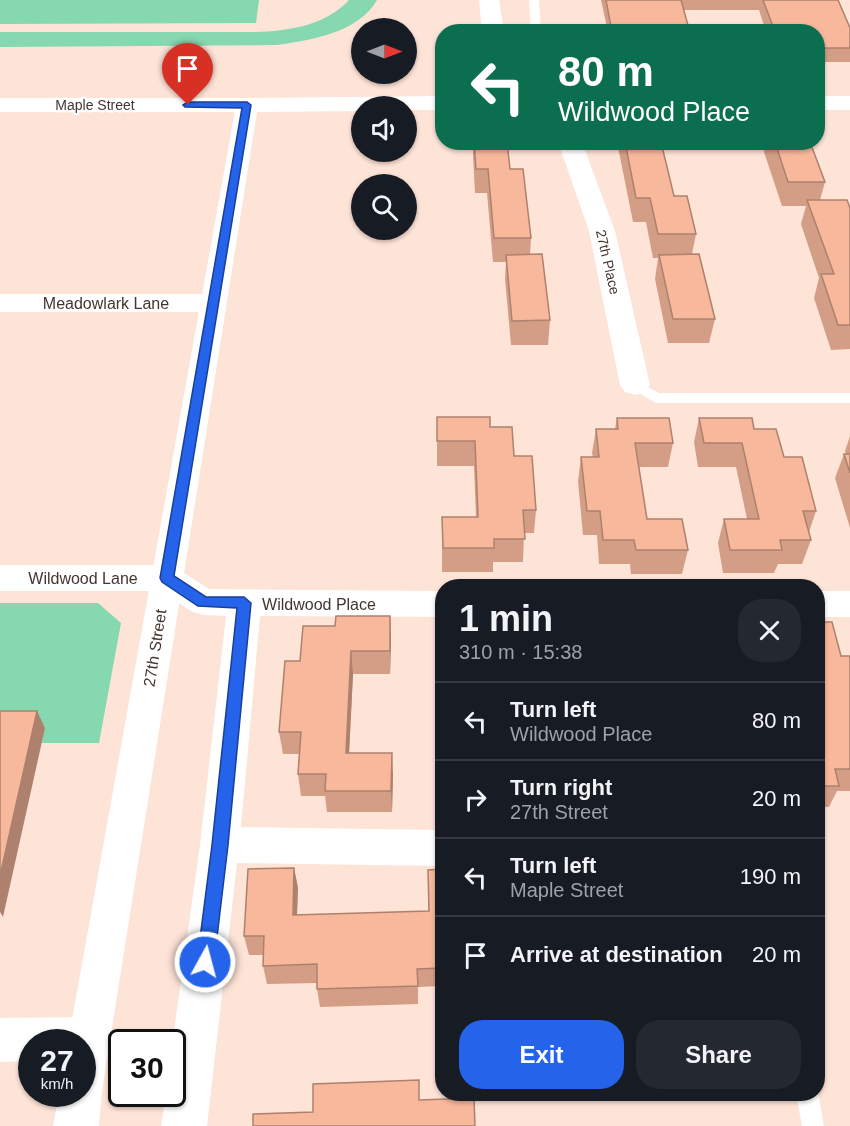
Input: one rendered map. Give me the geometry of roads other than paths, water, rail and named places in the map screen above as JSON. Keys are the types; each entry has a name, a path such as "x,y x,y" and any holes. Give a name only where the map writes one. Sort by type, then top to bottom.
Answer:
{"street":[{"path":"489,0 492,24"},
{"name":"Maple Street","path":"0,105 435,103"},
{"name":"27th Street","path":"92,1029 247,105"},
{"name":"27th Place","path":"573,150 602,231 635,385"},
{"name":"Meadowlark Lane","path":"0,303 212,303"},
{"name":"Wildwood Lane","path":"0,578 166,578"},
{"name":"Wildwood Place","path":"166,578 203,602 435,604"},
{"path":"184,1126 220,845 244,603"},
{"path":"825,604 850,604"},
{"path":"220,845 435,848"},
{"path":"0,1040 18,1040"},
{"path":"76,1126 79,1107"}],"lane":[{"path":"534,0 536,24"},
{"path":"635,385 656,398 850,398"},
{"path":"808,1101 813,1126"}]}
